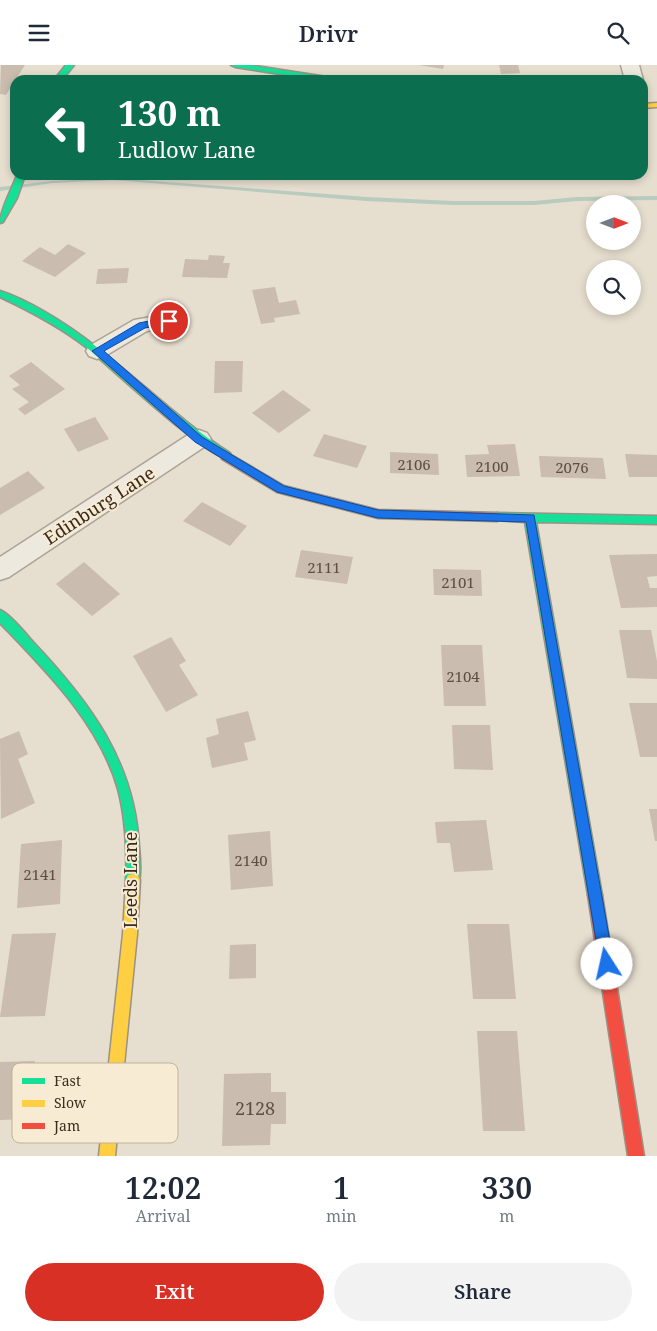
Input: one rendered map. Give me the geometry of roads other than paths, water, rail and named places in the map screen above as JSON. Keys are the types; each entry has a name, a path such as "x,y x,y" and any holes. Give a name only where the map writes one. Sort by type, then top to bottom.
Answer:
{"street":[{"path":"62,75 70,65"},
{"path":"235,65 300,75"},
{"path":"0,220 13,198 19,180"},
{"path":"0,294 25,304 97,351 199,439 281,489 378,514 657,520"},
{"path":"97,351 142,325 169,321"},
{"name":"Edinburg Lane","path":"0,570 199,439"},
{"path":"530,518 613,1003 636,1156"},
{"name":"Leeds Lane","path":"0,615 54,673 90,718 110,752 121,782 131,825 134,859 132,919 115,1063"},
{"name":"Leeds Lane","path":"107,1156 108,1143"}],"waterway":[{"path":"0,189 52,182 93,180"},
{"path":"127,180 366,199 453,203 534,203 577,199 657,198"}]}
